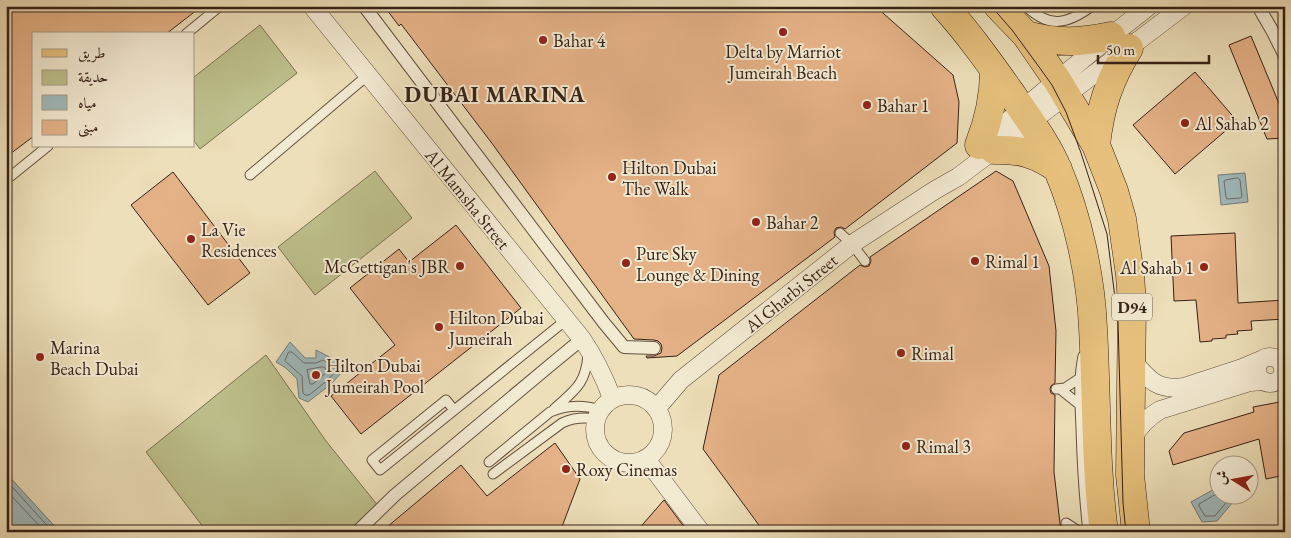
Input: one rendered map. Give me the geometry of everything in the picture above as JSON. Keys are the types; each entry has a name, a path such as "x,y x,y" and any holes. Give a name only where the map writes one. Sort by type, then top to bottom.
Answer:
{"main road":[{"name":"D94","path":"944,6 962,26 1043,141 1058,169 1070,204 1083,253 1094,328 1099,464 1104,532"},
{"name":"D94","path":"998,6 1026,35 1062,87 1096,144 1114,191 1124,228 1132,304 1130,475 1136,532"},
{"path":"1026,35 1042,40 1060,42 1129,39 1109,87 1100,115 1096,144"},
{"path":"994,70 992,101 985,130 986,147 1028,153 1058,169"}],"street":[{"name":"Al Mamsha Street","path":"312,6 585,343 606,380 602,409"},
{"path":"364,6 624,347 654,348"},
{"name":"Al Gharbi Street","path":"1129,39 1134,18 1149,6"},
{"name":"Al Gharbi Street","path":"657,408 681,380 846,239 935,190 952,169 986,147 1062,87 1129,39 1184,6"},
{"path":"1258,6 1285,56"},
{"path":"357,532 395,495 554,362 585,343"},
{"path":"1130,442 1142,423 1160,410 1250,382 1278,380 1284,367 1274,357 1264,358 1242,368 1176,388 1160,386 1153,382 1132,360"},
{"path":"1261,360 1257,369 1260,378 1264,381"},
{"path":"624,394 648,399 657,408 662,418 664,430 661,441 655,451 646,459 636,463 626,463 615,460 600,448 594,429 602,409 624,394"},
{"path":"646,459 701,532"}],"lane":[{"path":"188,32 220,6"},
{"path":"1026,6 1034,14 1042,18 1061,22 1079,16 1092,6"},
{"path":"250,175 368,75"},
{"path":"6,180 46,148"},
{"path":"846,239 864,261"},
{"path":"454,410 446,400 372,460 380,470 566,320"},
{"path":"1088,532 1082,474 1080,378 1084,352 1094,328"},
{"path":"489,462 577,389 582,382 587,364 585,343"},
{"path":"1080,378 1070,385 1058,389 1080,405"},
{"path":"550,412 570,406 602,409"},
{"path":"493,474 562,423 575,418 582,418 602,409"},
{"path":"1066,523 1080,532"}],"green space":[{"path":"260,25 297,73 200,149 195,142 195,76"},
{"path":"375,171 412,218 315,295 278,247"},
{"path":"266,355 326,441 383,512 359,532 207,532 146,452"}],"water":[{"path":"1245,173 1248,202 1221,205 1218,175"},
{"name":"Hilton Dubai Jumeirah Pool","path":"290,342 305,358 316,358 316,350 337,361 343,371 331,384 308,402 299,398 297,379 286,368 276,362"},
{"path":"6,473 60,532 6,532"},
{"path":"1208,493 1208,506 1230,506 1217,521 1202,522 1191,502"}],"building":[{"path":"6,6 202,6 169,32 32,32 32,138 6,157"},
{"path":"384,6 875,6 953,75 959,102 957,143 845,229 841,227 836,228 834,232 835,237 677,356 647,358 646,356 654,356 661,353 661,344 654,340 634,339 491,142 401,24 399,26"},
{"path":"1251,36 1285,118 1285,138 1267,139 1229,45"},
{"name":"Al Sahab 2","path":"1195,72 1237,121 1175,174 1133,125"},
{"name":"Rimal","path":"996,171 1013,181 1049,266 1056,331 1055,383 1050,389 1051,393 1055,395 1054,472 1061,532 764,532 703,449 719,375 860,265 869,266 870,257"},
{"name":"La Vie Residences","path":"173,172 250,273 208,305 131,205"},
{"name":"Hilton Dubai Jumeirah","path":"456,225 521,308 361,434 331,396 395,345 350,288 399,249 409,262"},
{"name":"Al Sahab 1","path":"1235,233 1238,303 1285,300 1285,319 1251,321 1252,330 1237,331 1238,334 1226,335 1226,338 1200,342 1196,300 1174,301 1171,236"},
{"path":"1285,401 1285,475 1266,479 1259,439 1173,465 1169,451 1184,433 1254,412 1253,407"},
{"path":"555,443 580,479 560,532 381,532 461,465 487,496"},
{"path":"664,500 688,532 636,532"}],"tram line":[{"path":"991,6 1012,30 1052,85 1066,112 1107,234 1118,322 1123,503 1126,532"}],"place":[{"name":"Delta by Marriot Jumeirah Beach","path":"783,32"},
{"name":"Bahar 4","path":"543,40"},
{"name":"Bahar 1","path":"867,105"},
{"name":"Al Sahab 2","path":"1185,123"},
{"name":"Hilton Dubai The Walk","path":"612,177"},
{"name":"Bahar 2","path":"756,222"},
{"name":"La Vie Residences","path":"191,239"},
{"name":"Rimal 1","path":"975,261"},
{"name":"Pure Sky Lounge & Dining","path":"626,263"},
{"name":"McGettigan's JBR","path":"460,266"},
{"name":"Al Sahab 1","path":"1204,267"},
{"name":"Hilton Dubai Jumeirah","path":"439,327"},
{"name":"Rimal","path":"901,353"},
{"name":"Marina Beach Dubai","path":"40,357"},
{"name":"Hilton Dubai Jumeirah Pool","path":"316,375"},
{"name":"Rimal 3","path":"906,446"},
{"name":"Roxy Cinemas","path":"566,469"}],"district":[{"name":"DUBAI MARINA","path":"495,94"}]}
